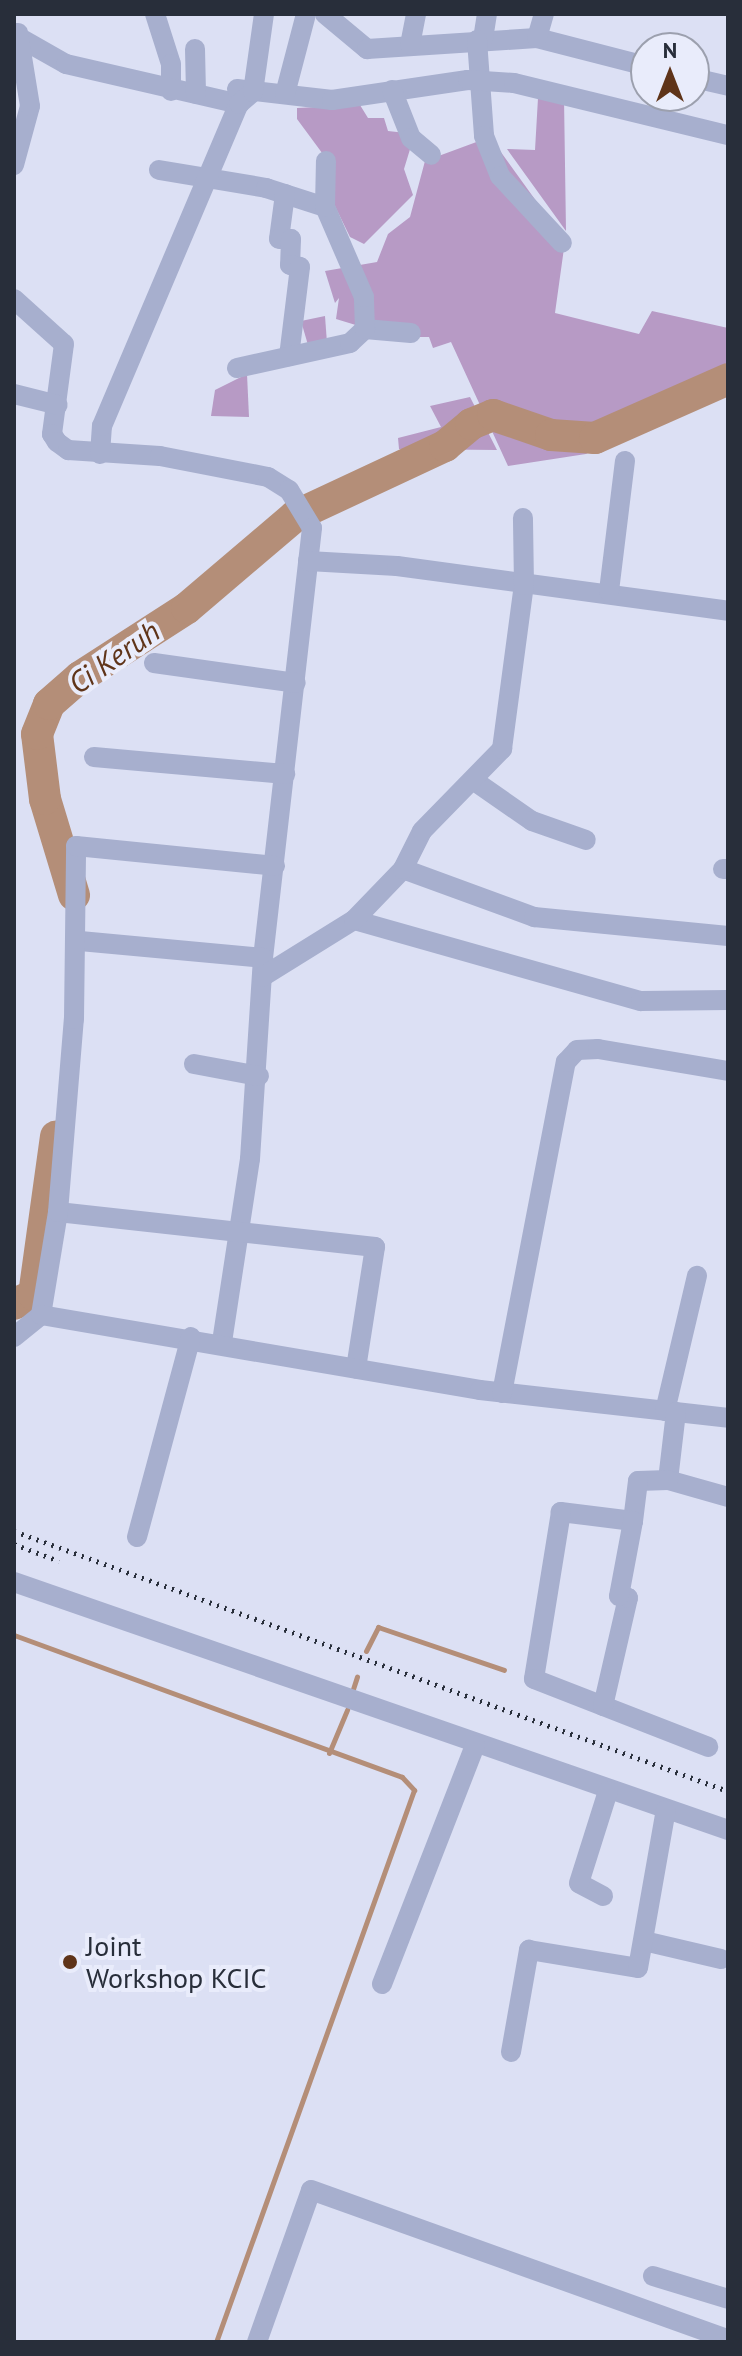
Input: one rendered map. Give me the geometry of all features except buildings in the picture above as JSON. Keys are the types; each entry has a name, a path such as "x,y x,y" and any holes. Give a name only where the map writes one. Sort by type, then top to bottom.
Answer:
{"street":[{"path":"155,14 171,87"},
{"path":"100,454 102,426 245,95 264,14"},
{"path":"285,94 306,14"},
{"path":"325,14 363,48 537,38 630,62"},
{"path":"410,45 416,14"},
{"path":"487,14 480,40 479,89 500,176 562,243"},
{"path":"537,38 544,14"},
{"path":"17,32 66,64 171,87 332,100 393,98 479,89 583,95 728,135"},
{"path":"14,165 21,118 17,32"},
{"path":"195,49 197,89"},
{"path":"393,98 417,148 431,155"},
{"path":"237,368 352,342 365,329 364,297 325,207 326,161"},
{"path":"159,170 209,182 285,194 325,207"},
{"path":"285,194 279,239 291,239 290,265 300,267 289,356"},
{"path":"14,299 64,344 52,434 57,442 100,454 160,456 268,477 298,502 312,528 262,968 259,1076 222,1341"},
{"path":"365,329 411,333"},
{"path":"14,394 58,405"},
{"path":"609,591 625,461"},
{"path":"80,941 262,968 354,920 403,869 422,831 473,780 509,736 524,585 523,518"},
{"path":"308,561 524,585 609,591 728,611"},
{"path":"154,663 296,683"},
{"path":"94,757 285,774"},
{"path":"473,780 532,821 586,840"},
{"path":"14,1337 41,1315 58,1212 80,941 76,846 275,866"},
{"path":"403,869 534,917 728,936"},
{"path":"354,920 641,1001 728,1000"},
{"path":"502,1393 566,1062 577,1050 598,1049 728,1071"},
{"path":"194,1064 259,1076"},
{"path":"58,1212 375,1247 356,1369"},
{"path":"668,1480 670,1412 697,1276"},
{"path":"41,1315 222,1341 356,1369 502,1393 728,1418"},
{"path":"137,1537 191,1337"},
{"path":"603,1706 628,1598 619,1596 638,1481 668,1480 728,1497"},
{"path":"633,1521 561,1512 534,1679 708,1747"},
{"path":"14,1582 475,1745 728,1830"},
{"path":"382,1984 475,1745"},
{"path":"603,1896 579,1883 608,1791"},
{"path":"511,2052 527,1952 634,1969 644,1941 666,1810"},
{"path":"644,1941 725,1964"},
{"path":"257,2342 311,2190 728,2339"},
{"path":"653,2276 728,2299"}],"shaded area":[{"path":"538,98 564,98 566,231 507,149 535,150"},
{"path":"360,105 368,118 384,118 388,131 406,133 411,146 404,169 413,195 364,244 350,237 331,198 328,161 297,119 297,108"},
{"path":"490,137 565,241 555,313 639,334 652,311 728,328 728,394 629,426 586,454 508,466 451,342 433,348 429,337 364,337 359,326 336,319 339,298 335,303 325,271 377,262 388,234 410,217 425,161"},
{"path":"325,316 327,343 308,345 301,321"},
{"path":"247,374 249,417 211,416 215,390"},
{"path":"470,397 497,450 399,449 398,438 441,427 430,406"}],"waterway":[{"name":"Ci Keruh","path":"74,895 45,799 37,734 49,704 80,677 187,608 295,516 445,446 471,424 493,415 551,435 595,438 728,379"},
{"name":"Ci Keruh","path":"14,1304 34,1295 56,1137"},
{"path":"366,1651 378,1627 504,1670"},
{"path":"14,1635 402,1777 414,1790 216,2342"},
{"path":"353,1689 357,1677"},
{"path":"329,1753 347,1710"}],"railway":[{"path":"14,1531 728,1791"},
{"path":"14,1544 59,1561"}],"place":[{"name":"Joint Workshop KCIC","path":"70,1962"}]}
